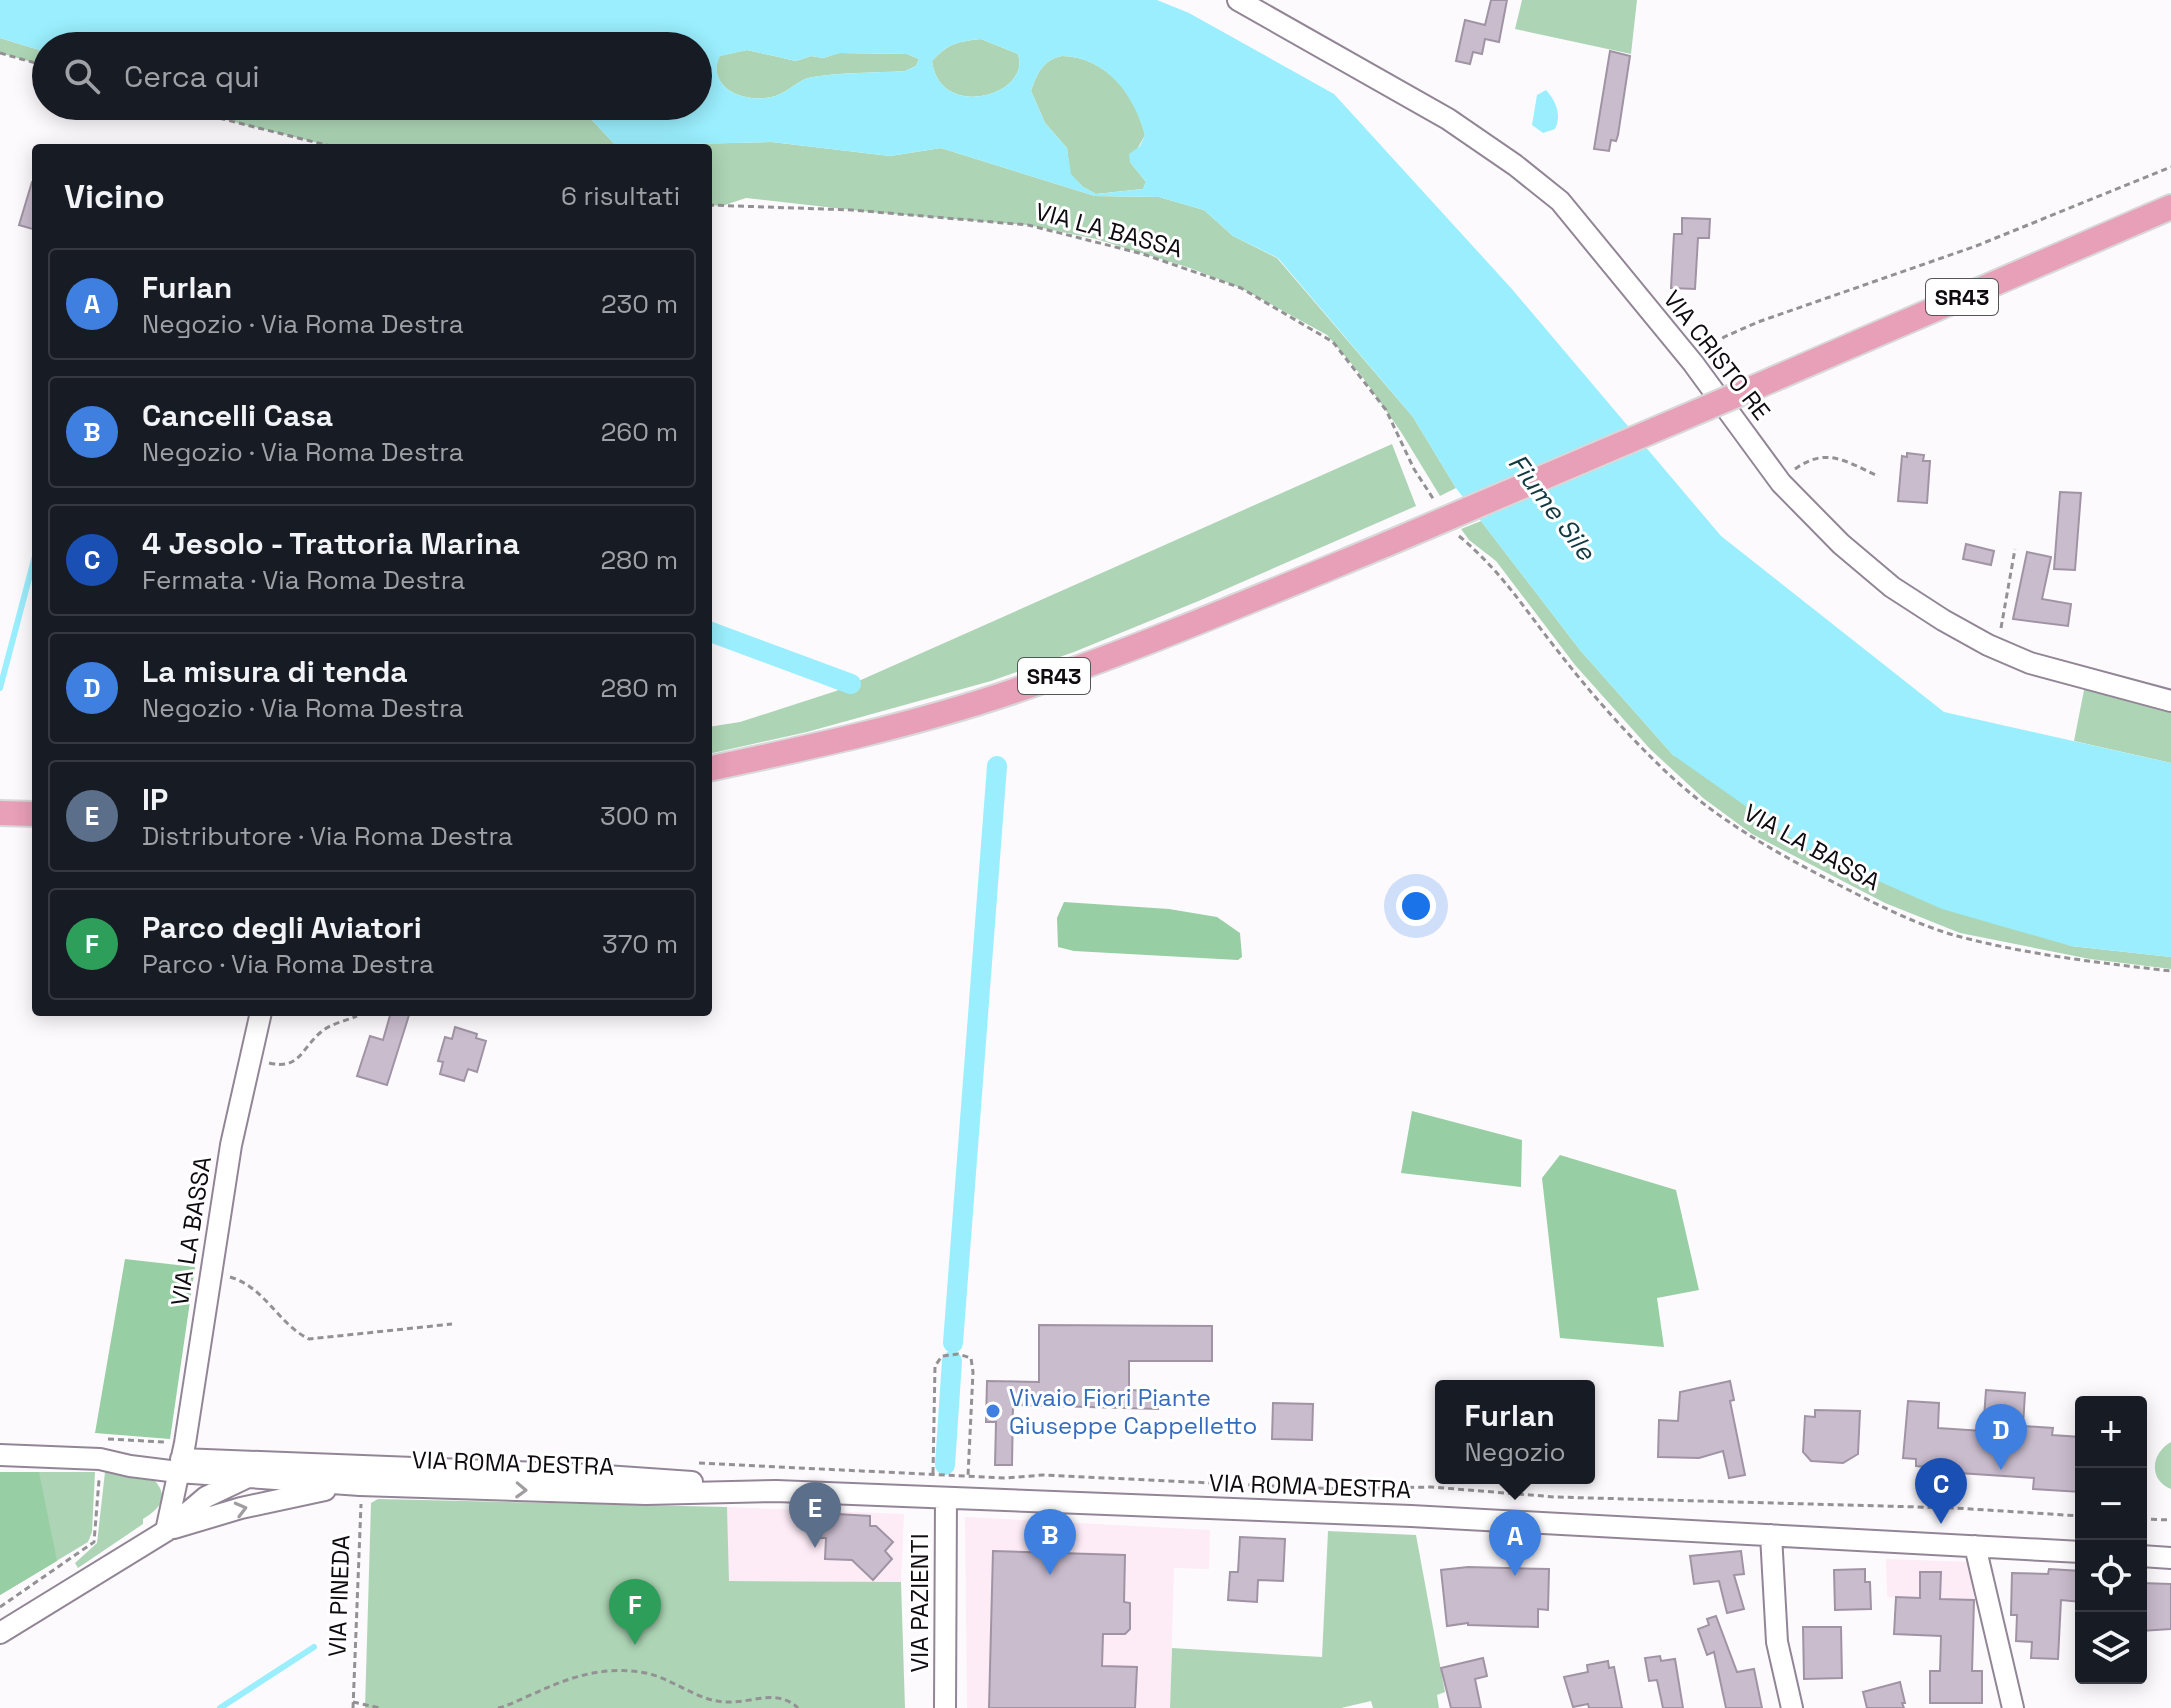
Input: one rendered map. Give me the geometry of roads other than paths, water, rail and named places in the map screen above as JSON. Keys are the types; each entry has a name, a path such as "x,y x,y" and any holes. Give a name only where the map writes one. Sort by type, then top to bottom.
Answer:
{"main road":[{"name":"SR43","path":"712,768 873,734 1014,691 1184,628 1753,388 2171,207"},
{"path":"0,813 32,814"}],"street":[{"name":"VIA CRISTO RE","path":"1238,0 1448,119 1515,165 1560,201 1693,363 1781,483 1841,544 1892,587 1943,620 2030,663 2171,701"},
{"name":"VIA LA BASSA","path":"166,1531 181,1458 231,1145 260,1016"},
{"name":"VIA ROMA DESTRA","path":"0,1455 103,1459 131,1456 501,1471 667,1479 776,1491"},
{"name":"VIA ROMA DESTRA","path":"181,1458 249,1477 360,1485 646,1494 776,1491 967,1498 1411,1516 2075,1552"},
{"name":"VIA ROMA DESTRA","path":"249,1477 263,1472 291,1472 467,1478 501,1471"},
{"path":"0,1633 166,1531 206,1497 249,1477"},
{"path":"166,1531 305,1493 360,1485"},
{"name":"VIA PAZIENTI","path":"938,1497 945,1708"},
{"path":"1771,1535 1777,1642 1797,1701"},
{"path":"1975,1546 2013,1708"},
{"path":"2147,1556 2171,1558"}],"water":[{"name":"Fiume Sile","path":"0,0 1157,0 1189,13 1334,94 1511,288 1721,536 1944,712 2171,763 2171,957 2071,946 1942,909 1808,850 1673,755 1580,650 1456,488 1413,417 1278,258 1233,236 1204,210 1159,197 1095,196 941,148 890,156 772,142 614,144 592,120 712,120 712,32 32,32 32,48 0,38","holes":["981,39 1018,54 1019,69 1011,81 983,96 966,96 950,91 938,80 932,61 954,44","747,50 796,61 840,53 907,54 919,59 916,66 905,71 813,77 780,94 758,98 728,90 718,78 720,56","1062,56 1078,58 1105,71 1134,106 1145,135 1140,146 1129,154 1130,162 1146,182 1143,189 1096,194 1083,187 1071,174 1067,148 1045,123 1031,91 1042,68 1050,60"]},
{"path":"1546,90 1555,103 1558,119 1555,129 1543,133 1532,125 1537,95"}],"waterway":[{"path":"0,688 32,567"},
{"path":"712,632 851,684"},
{"path":"953,1343 997,766"},
{"path":"945,1465 952,1361"},
{"path":"220,1708 314,1647"}],"place":[{"name":"Vivaio Fiori Piante Giuseppe Cappelletto","path":"993,1411"},
{"name":"La misura di tenda","path":"2001,1470"},
{"name":"4 Jesolo - Trattoria Marina","path":"1941,1524"},
{"name":"IP","path":"815,1548"},
{"name":"Cancelli Casa","path":"1050,1575"},
{"name":"Furlan","path":"1515,1576"},
{"name":"Parco degli Aviatori","path":"635,1645"}]}
